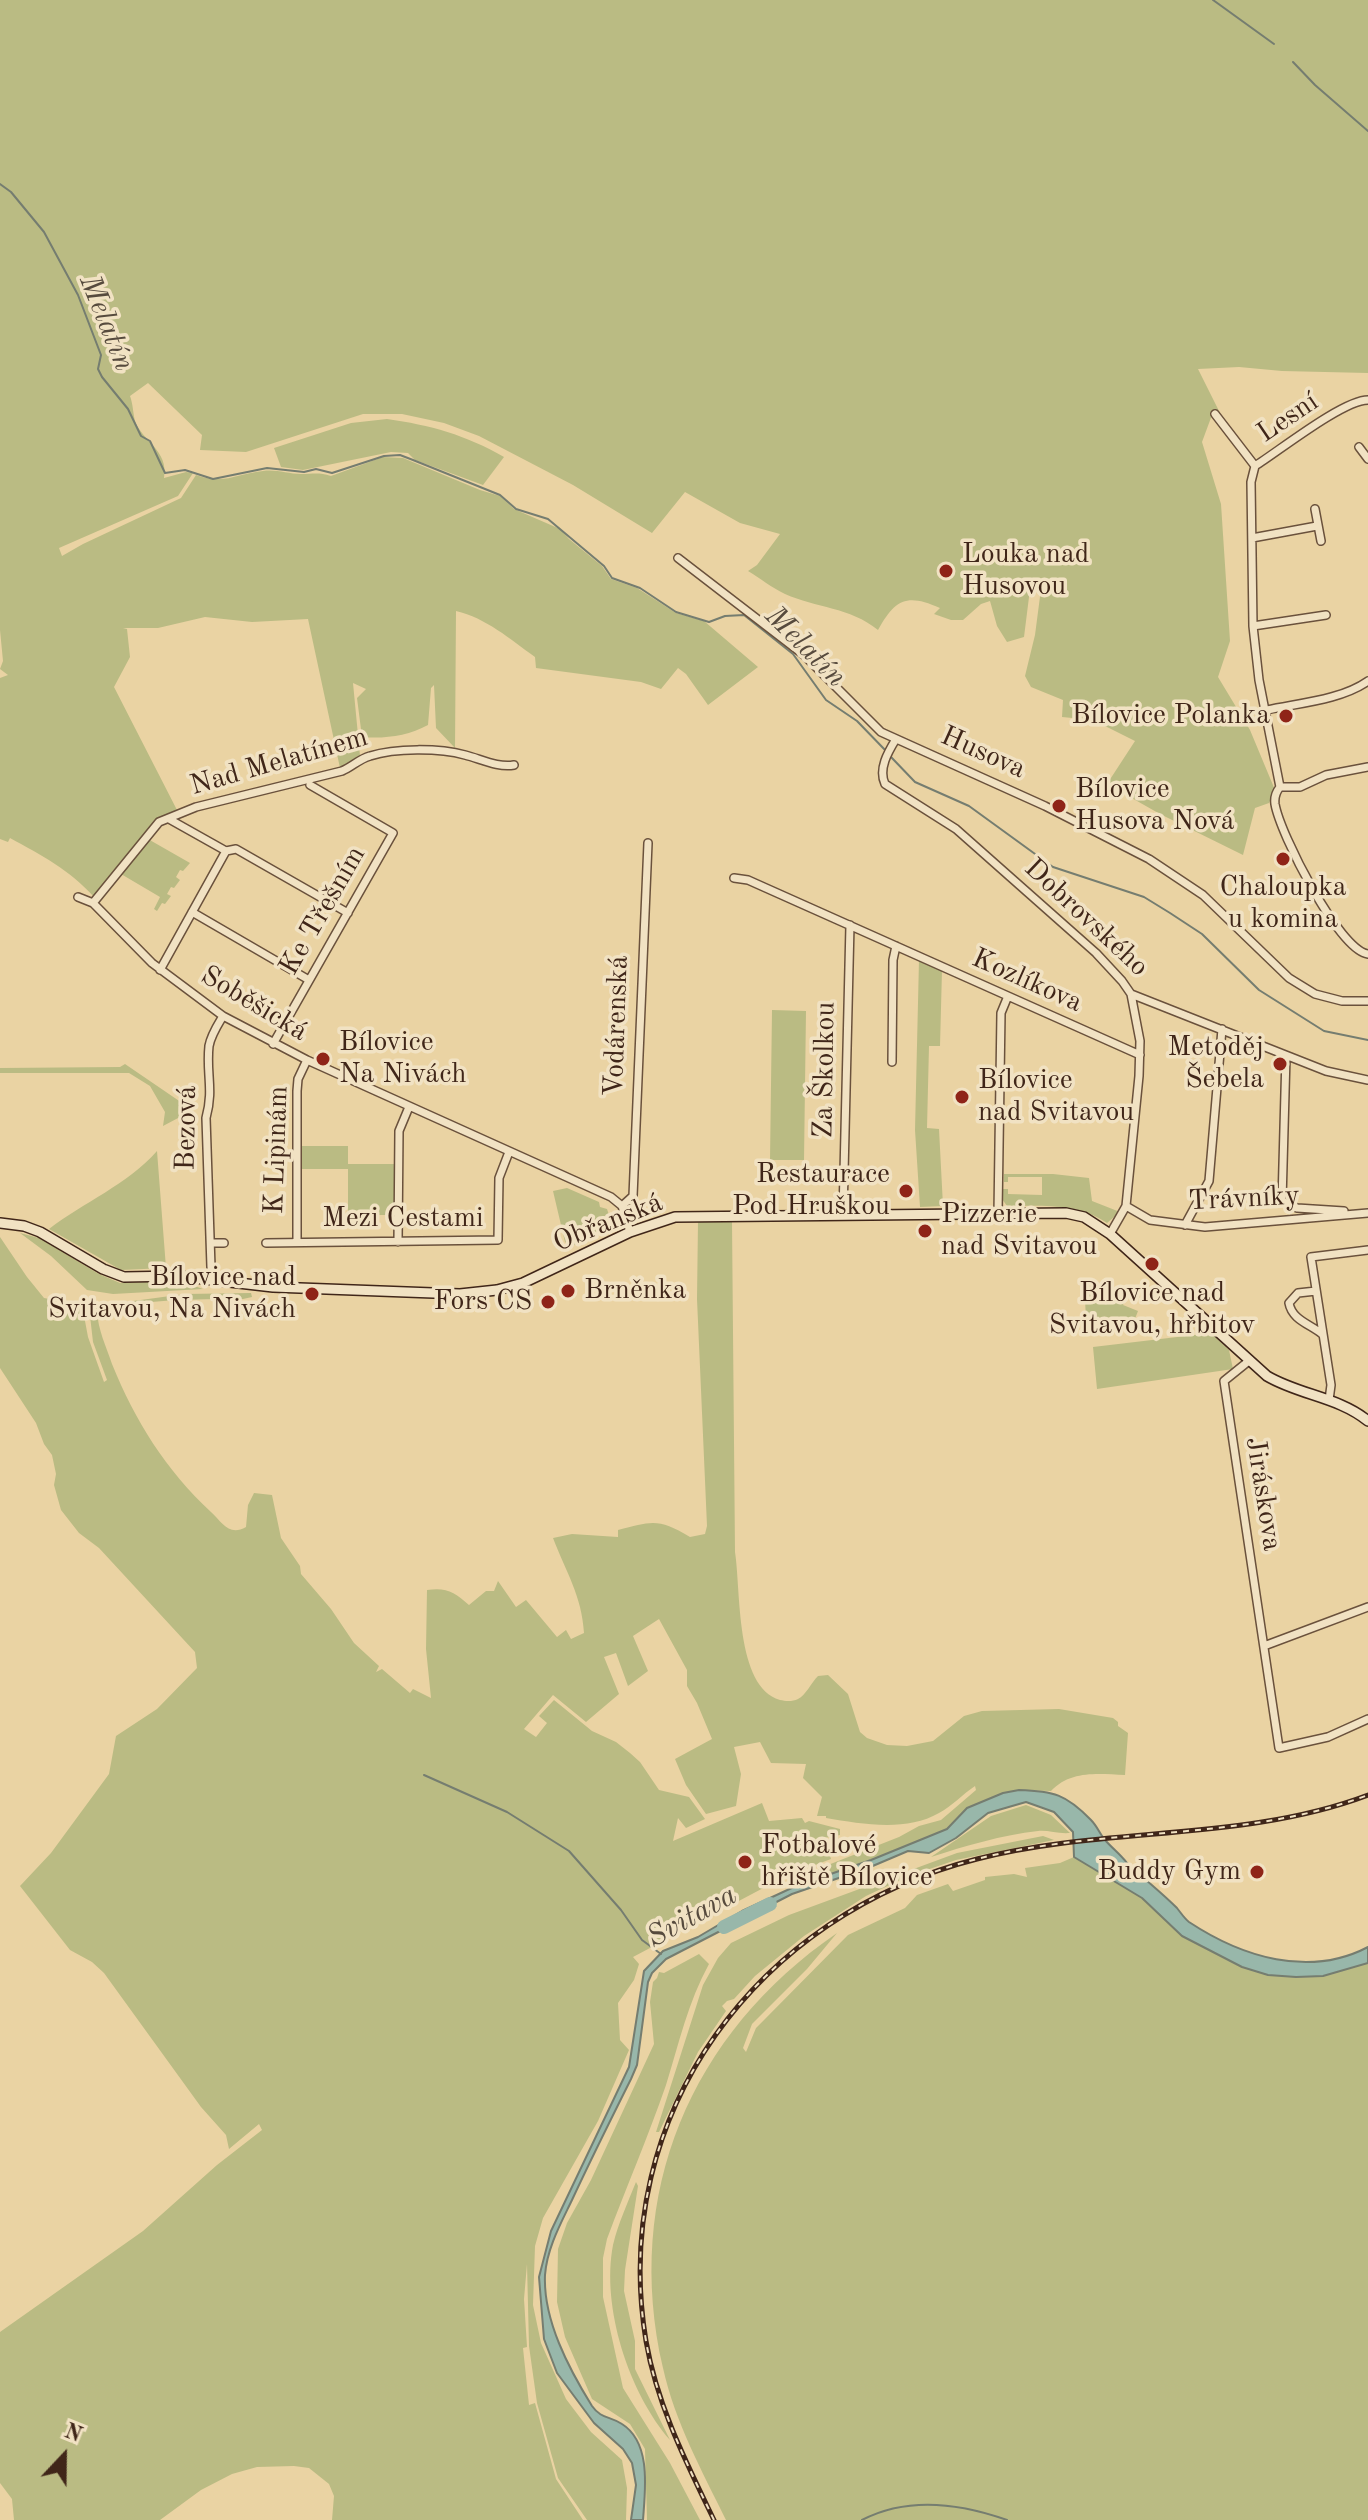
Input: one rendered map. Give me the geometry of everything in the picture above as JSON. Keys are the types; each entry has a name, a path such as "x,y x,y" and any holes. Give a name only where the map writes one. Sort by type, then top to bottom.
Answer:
{"main road":[{"name":"Obřanská","path":"0,1223 35,1230 107,1271 124,1277 178,1276 261,1286 470,1294 506,1289 656,1221 686,1216 1076,1214 1110,1234 1250,1360 1284,1386 1329,1400 1368,1421"}],"street":[{"name":"Lesní","path":"1368,400 1358,400 1255,466 1251,482 1253,626 1259,680 1280,787 1275,794 1275,804 1292,854 1341,934 1359,953 1368,954"},
{"path":"1215,414 1255,466"},
{"path":"1359,447 1368,459"},
{"path":"1315,509 1321,541"},
{"path":"1252,538 1317,526"},
{"name":"Husova","path":"678,558 804,655 881,732 1045,806 1149,859 1203,895 1289,978 1315,994 1342,1001 1368,1001"},
{"path":"1253,626 1326,615"},
{"path":"1267,710 1359,687 1368,681"},
{"name":"Dobrovského","path":"896,739 882,772 885,784 956,829 1096,953 1131,994 1326,1071 1368,1080"},
{"name":"Nad Melatínem","path":"93,903 159,822 196,807 342,771 376,754 432,749 454,752 503,767 514,765"},
{"path":"1280,787 1300,787 1326,775 1368,767"},
{"path":"319,790 324,781"},
{"name":"Ke Třešním","path":"273,1044 393,833 310,785"},
{"path":"169,819 226,851 236,849 348,913"},
{"name":"Vodárenská","path":"622,1206 633,1196 648,843"},
{"path":"160,970 226,851"},
{"name":"Kozlíkova","path":"734,878 748,880 1140,1055"},
{"name":"Soběšická","path":"78,897 93,903 160,970 223,1016 273,1044 600,1192 622,1206"},
{"path":"192,912 309,980"},
{"name":"Za Školkou","path":"843,1214 850,925"},
{"path":"892,1062 893,960 896,946"},
{"path":"1110,1234 1126,1206 1140,1055 1131,994"},
{"path":"998,1213 1001,1013 1008,996"},
{"name":"Bezová","path":"211,1267 206,1118 212,1096 209,1049 223,1016"},
{"path":"1185,1225 1209,1181 1222,1029"},
{"path":"1286,1056 1282,1201 1297,1208 1354,1214"},
{"name":"K Lipinám","path":"297,1242 297,1091 298,1079 307,1060"},
{"path":"398,1242 399,1131 409,1107"},
{"name":"Mezi Cestami","path":"266,1243 498,1240 499,1178 509,1152"},
{"path":"622,1206 630,1232"},
{"name":"Trávníky","path":"1126,1206 1150,1220 1227,1227 1368,1213"},
{"path":"211,1243 224,1243"},
{"path":"1329,1400 1331,1385 1311,1257 1368,1250"},
{"path":"1316,1291 1298,1293 1289,1303 1294,1315 1322,1334"},
{"name":"Jiráskova","path":"1250,1360 1224,1381 1279,1748 1328,1737 1368,1719"},
{"path":"1264,1646 1368,1607"}],"green space":[{"path":"0,0 1368,0 1368,373 1239,367 1198,369 1220,413 1212,415 1202,442 1221,504 1230,641 1218,677 1250,730 1275,790 1269,803 1255,808 1243,855 1107,784 1135,741 1093,720 1062,717 1063,700 1031,687 1025,676 1035,635 1041,589 1030,589 1024,637 1007,642 997,626 990,601 981,604 963,620 951,620 934,614 940,608 910,600 896,605 878,630 844,612 785,594 748,571 757,565 780,534 740,523 685,492 652,533 573,485 479,436 444,423 402,414 363,414 246,452 200,450 202,435 148,383 130,396 138,428 163,460 164,478 193,473 178,496 59,548 62,556 181,498 196,475 223,479 268,471 331,476 383,457 403,458 500,496 514,509 560,529 602,566 611,579 637,588 676,613 704,621 758,667 708,705 686,674 678,668 661,689 641,682 536,668 535,657 507,636 488,624 456,611 455,748 436,728 434,685 431,688 428,725 404,734 370,738 362,737 357,698 366,689 353,683 360,756 340,768 308,619 252,622 205,617 158,628 123,628 127,629 130,657 114,687 178,812 157,822 94,897 44,857 10,838 8,842 0,839 0,678 8,675 0,669 3,661 0,630"},
{"path":"387,419 447,432 504,457 483,485 415,460 408,453 391,452 303,470 281,467 274,448 351,423"},
{"path":"148,839 190,863 183,871 180,870 176,877 180,880 174,888 171,887 167,894 171,896 157,911 154,909 160,897 121,874"},
{"path":"919,960 942,970 940,1046 929,1046 927,1128 939,1129 943,1206 920,1207 915,1130"},
{"path":"772,1010 806,1011 804,1160 770,1160"},
{"path":"125,1064 188,1107 197,1108 163,1126 165,1112 150,1086 129,1073 0,1073 0,1068 120,1067"},
{"path":"301,1146 348,1146 348,1164 394,1164 394,1215 348,1215 348,1169 301,1169"},
{"path":"157,1151 166,1268 121,1270 49,1229 119,1184"},
{"path":"1004,1174 1089,1178 1092,1201 1120,1212 1107,1223 1072,1209 1007,1206 1002,1199 1003,1189 1008,1189 1008,1194 1042,1195 1042,1177 1008,1177 1008,1182 1004,1182"},
{"path":"567,1188 599,1202 600,1207 607,1209 612,1224 571,1247 565,1242 553,1191"},
{"path":"698,1222 732,1222 735,1552 743,1635 755,1677 765,1691 780,1700 796,1700 804,1695 818,1676 828,1675 848,1694 860,1732 887,1745 907,1746 933,1741 964,1716 982,1711 1059,1709 1113,1718 1128,1733 1125,1775 1076,1776 1051,1791 1019,1790 967,1808 947,1829 796,1886 795,1878 899,1837 919,1826 941,1820 976,1790 975,1786 939,1813 912,1823 884,1825 826,1818 817,1816 822,1797 803,1778 806,1764 771,1763 760,1742 734,1747 741,1774 736,1806 706,1814 686,1785 675,1759 712,1739 687,1686 687,1670 659,1619 633,1636 648,1671 628,1686 616,1653 604,1657 619,1694 586,1722 553,1695 524,1729 536,1737 547,1723 539,1716 554,1700 592,1731 616,1742 640,1762 659,1790 689,1797 705,1819 686,1828 678,1818 673,1841 762,1803 769,1821 802,1818 805,1823 809,1821 840,1829 840,1835 824,1838 831,1859 786,1876 633,1957 639,1964 634,1980 618,2003 620,2040 629,2050 598,2121 543,2218 535,2246 533,2305 541,2343 566,2399 591,2432 622,2460 627,2488 626,2520 587,2520 558,2478 537,2403 529,2346 527,2264 524,2299 527,2347 523,2348 529,2405 535,2403 556,2479 583,2520 332,2520 334,2496 329,2484 309,2468 294,2466 257,2467 232,2474 201,2490 160,2520 14,2520 12,2499 0,2483 0,2332 143,2231 217,2165 262,2130 259,2124 229,2149 226,2135 201,2107 104,1973 70,1950 20,1886 51,1853 109,1774 116,1736 157,1709 197,1668 195,1652 99,1548 79,1533 61,1510 54,1485 56,1474 52,1455 36,1423 0,1368 0,1237 44,1298 82,1305 88,1337 104,1382 107,1380 93,1342 89,1307 185,1294 251,1293 252,1297 243,1299 151,1302 97,1311 103,1338 121,1385 166,1462 226,1527 240,1530 246,1527 248,1505 254,1493 272,1495 281,1538 300,1566 301,1574 331,1609 354,1643 379,1666 376,1672 382,1669 410,1693 413,1689 431,1698 426,1649 427,1590 450,1592 469,1605 486,1591 494,1591 498,1581 516,1607 526,1600 557,1637 566,1630 571,1639 584,1633 583,1620 577,1596 553,1538 572,1534 618,1537 618,1530 655,1523 690,1537 705,1534 697,1299"},
{"path":"20,1233 39,1238 120,1283 181,1281 203,1289 113,1294 87,1290 51,1256"},
{"path":"1093,1279 1097,1281 1096,1284 1112,1290 1110,1295 1125,1300 1123,1305 1138,1311 1133,1324 1086,1320 1085,1299"},
{"path":"1211,1333 1229,1350 1233,1369 1097,1389 1093,1347"},
{"path":"1026,1805 1051,1815 1070,1833 1024,1833 931,1857 991,1816"},
{"path":"1043,1836 1054,1840 956,1860 909,1876 866,1896 804,1936 755,1976 734,1999 722,2006 726,2011 698,2052 659,2132 656,2132 703,1985 718,1958 731,1943 789,1915 957,1853"},
{"path":"1074,1857 1142,1898 1182,1936 1242,1967 1296,1977 1324,1976 1368,1963 1368,2520 726,2520 690,2446 668,2388 653,2303 653,2241 662,2181 680,2123 707,2069 742,2019 786,1974 837,1933 807,1969 752,2024 743,2048 746,2052 756,2028 848,1935 905,1908 917,1895 948,1884 953,1891 985,1880 985,1877 1014,1874 1027,1877 1025,1868 1060,1863"},
{"path":"699,1954 709,1964 690,2008 666,2085 607,2239 603,2258 603,2297 623,2388 670,2463 700,2520 647,2520 645,2449 630,2424 592,2399 565,2337 557,2302 558,2249 567,2223 591,2180 654,2044 650,2002 653,1982 659,1972 664,1973"},
{"path":"636,2182 638,2186 624,2291 635,2341 635,2369 670,2440 655,2421 631,2374 615,2322 611,2295 613,2245"}],"shaded area":[{"path":"1019,1790 1050,1793 1074,1804 1127,1863 1187,1920 1231,1945 1276,1959 1299,1962 1346,1956 1368,1947 1368,1963 1323,1976 1296,1977 1268,1975 1242,1967 1182,1936 1142,1898 1074,1857 1073,1832 1054,1812 1026,1802 988,1813 956,1838 929,1853 908,1851 792,1894 666,1959 648,1982 637,2065 559,2227 545,2275 553,2326 575,2376 595,2410 622,2424 632,2432 638,2443 644,2468 643,2520 631,2520 636,2485 632,2463 623,2449 594,2423 557,2373 544,2339 539,2277 551,2231 629,2067 644,1971 663,1951 698,1937 742,1911 796,1886 947,1829 967,1808"}],"waterway":[{"path":"1213,0 1274,44"},
{"path":"1293,62 1368,131"},
{"name":"Melatín","path":"0,184 11,192 44,232 78,295 101,355 98,369 102,377 128,409 141,436 150,441 165,473 185,470 213,479 267,468 304,472 316,469 332,473 384,456 400,455 413,460 500,495 516,509 548,519 604,566 612,578 640,588 676,612 709,622 725,616 744,615 793,654 826,700 857,721 887,752"},
{"name":"Melatín","path":"891,757 915,782 969,806 1053,867 1144,897 1170,913 1202,934 1259,990 1324,1031 1368,1040"},
{"path":"424,1775 507,1812 569,1851 621,1910 642,1940 661,1954"},
{"name":"Svitava","path":"724,1927 770,1904"},
{"path":"862,2520 879,2512 915,2505 971,2509 1007,2520"}],"railway":[{"path":"714,2520 657,2388 646,2341 640,2257 651,2177 677,2103 716,2035 766,1976 828,1925 899,1886 977,1859 1075,1842 1273,1820 1321,1810 1368,1795"}],"place":[{"name":"Louka nad Husovou","path":"946,571"},
{"name":"Bílovice Polanka","path":"1286,716"},
{"name":"Bílovice Husova Nová","path":"1059,806"},
{"name":"Chaloupka u komina","path":"1283,859"},
{"name":"Bílovice Na Nivách","path":"323,1059"},
{"name":"Metoděj Šebela","path":"1280,1064"},
{"name":"Bílovice nad Svitavou","path":"962,1097"},
{"name":"Restaurace Pod Hruškou","path":"906,1191"},
{"name":"Pizzerie nad Svitavou","path":"925,1231"},
{"name":"Bílovice nad Svitavou, hřbitov","path":"1152,1264"},
{"name":"Brněnka","path":"568,1291"},
{"name":"Bílovice nad Svitavou, Na Nivách","path":"312,1294"},
{"name":"Fors CS","path":"548,1302"},
{"name":"Fotbalové hřiště Bílovice","path":"745,1862"},
{"name":"Buddy Gym","path":"1257,1872"}]}
